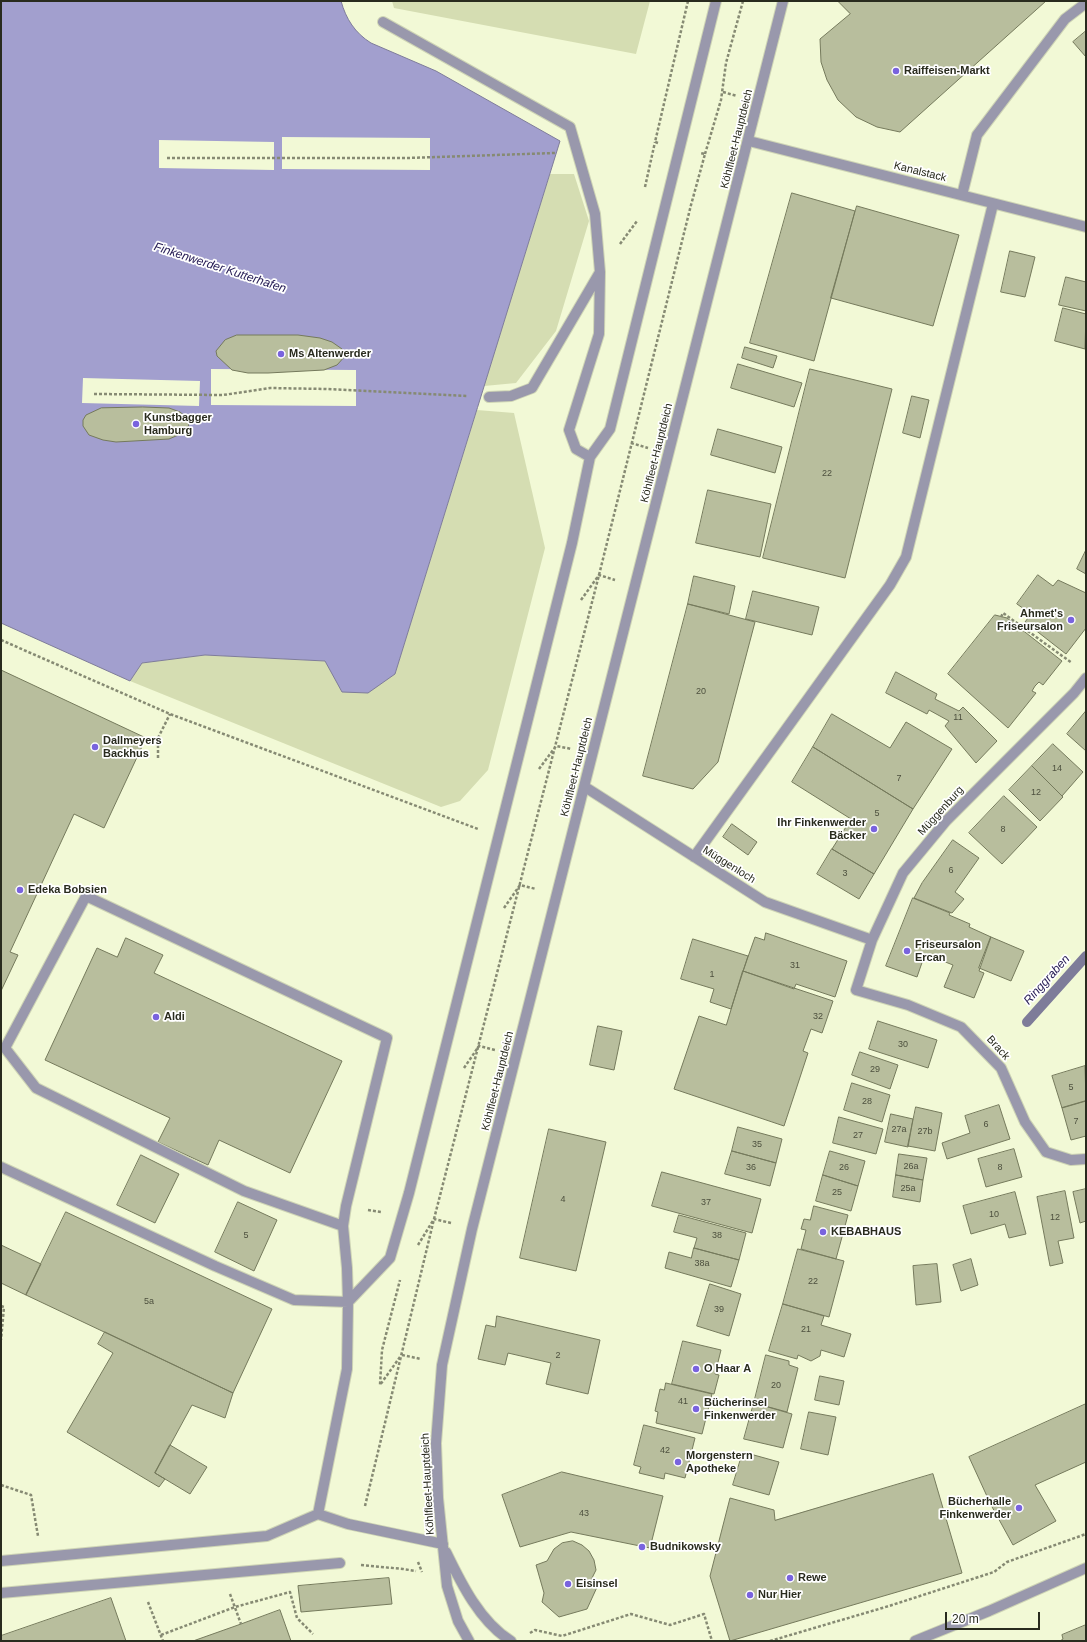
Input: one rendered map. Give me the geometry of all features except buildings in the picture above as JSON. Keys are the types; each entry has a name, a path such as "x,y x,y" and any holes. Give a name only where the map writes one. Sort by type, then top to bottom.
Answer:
{"street":[{"path":"1,1167 215,1266 294,1300 348,1302 390,1258 402,1216 572,543 590,458 610,429 716,1"},
{"name":"Köhlfleet-Hauptdeich","path":"469,1641 452,1607 447,1586 438,1498 436,1443 442,1365 472,1229 783,1"},
{"path":"962,195 977,135 1065,19 1086,3"},
{"path":"383,22 570,127 595,214 600,272 599,334 569,430 576,449 590,458"},
{"name":"Kanalstack","path":"748,141 1086,227"},
{"path":"694,857 886,592 906,557 993,204"},
{"path":"489,397 511,396 532,388 600,272"},
{"name":"Müggenburg","path":"856,990 872,940 903,874 946,821 1074,693 1086,678"},
{"name":"Müggenloch","path":"585,787 765,902 872,940"},
{"path":"318,1514 347,1369 348,1302 347,1268 343,1226 346,1206 387,1038 86,896 6,1048 36,1088 244,1191 343,1226"},
{"name":"Brack","path":"856,990 908,1005 961,1027 1001,1068 1025,1122 1046,1152 1071,1160 1086,1159"},
{"path":"1,1560 267,1536 318,1514 360,1527 443,1544"},
{"name":"Köhlfleet-Hauptdeich","path":"443,1544 462,1584 471,1598 494,1627 511,1641"},
{"path":"1,1592 340,1563"},
{"path":"915,1641 989,1611 1086,1568"}],"path":[{"path":"645,188 688,1"},
{"path":"360,1527 434,1219 556,746 631,443 705,154 721,100 726,63 743,1"},
{"path":"655,142 705,154"},
{"path":"168,158 408,158 539,154 576,151"},
{"path":"94,394 191,396 223,395 270,388 326,389 489,397"},
{"path":"631,443 641,446"},
{"path":"599,576 609,578"},
{"path":"579,598 578,605 599,576"},
{"path":"1000,617 1003,613 1064,657"},
{"path":"1,640 170,714 498,837"},
{"path":"158,758 158,738 170,714"},
{"path":"556,746 566,748"},
{"path":"520,885 532,888"},
{"path":"504,909 520,885"},
{"path":"346,1206 402,1216"},
{"path":"434,1219 446,1222"},
{"path":"416,1243 415,1250 434,1219"},
{"path":"402,1274 382,1350 380,1385 402,1355"},
{"path":"1,1306 4,1307 1,1340"},
{"path":"402,1355 412,1358"},
{"path":"1,1485 31,1495 42,1557"},
{"path":"770,1641 889,1606 994,1572 1007,1562 1086,1534"},
{"path":"340,1563 416,1571"},
{"path":"222,1574 241,1624"},
{"path":"140,1581 163,1641"},
{"path":"161,1635 235,1607 290,1592 297,1618 313,1634"},
{"path":"529,1633 535,1630 562,1636 630,1614 670,1625 704,1614 712,1641"}],"green space":[{"path":"392,1 650,1 636,54 394,8"},
{"path":"550,174 574,174 589,221 556,331 516,383 484,386"},
{"path":"477,410 514,413 545,548 488,770 460,801 441,807 130,681 142,663 205,655 325,661 395,674"}],"water":[{"name":"Finkenwerder Kutterhafen","path":"1,1 341,1 348,20 360,35 371,43 436,71 560,141 395,674 368,693 342,692 325,661 205,655 142,663 130,681 1,623"}],"pier":[{"path":"282,137 430,138 430,170 282,169"},
{"path":"159,140 274,142 274,170 159,168"},
{"path":"211,369 356,370 356,406 211,405"},
{"path":"83,378 200,381 199,406 82,403"}],"waterway":[{"name":"Ringgraben","path":"1027,1022 1086,956"}],"place":[{"name":"Raiffeisen-Markt","path":"896,71"},
{"name":"Ms Altenwerder","path":"281,354"},
{"name":"Kunstbagger Hamburg","path":"136,424"},
{"name":"Ahmet's Friseursalon","path":"1071,620"},
{"name":"Dallmeyers Backhus","path":"95,747"},
{"name":"Ihr Finkenwerder Bäcker","path":"874,829"},
{"name":"Edeka Bobsien","path":"20,890"},
{"name":"Friseursalon Ercan","path":"907,951"},
{"name":"Aldi","path":"156,1017"},
{"name":"KEBABHAUS","path":"823,1232"},
{"name":"O Haar A","path":"696,1369"},
{"name":"Bücherinsel Finkenwerder","path":"696,1409"},
{"name":"Morgenstern Apotheke","path":"678,1462"},
{"name":"Bücherhalle Finkenwerder","path":"1019,1508"},
{"name":"Budnikowsky","path":"642,1547"},
{"name":"Rewe","path":"790,1578"},
{"name":"Eisinsel","path":"568,1584"},
{"name":"Nur Hier","path":"750,1595"}]}
